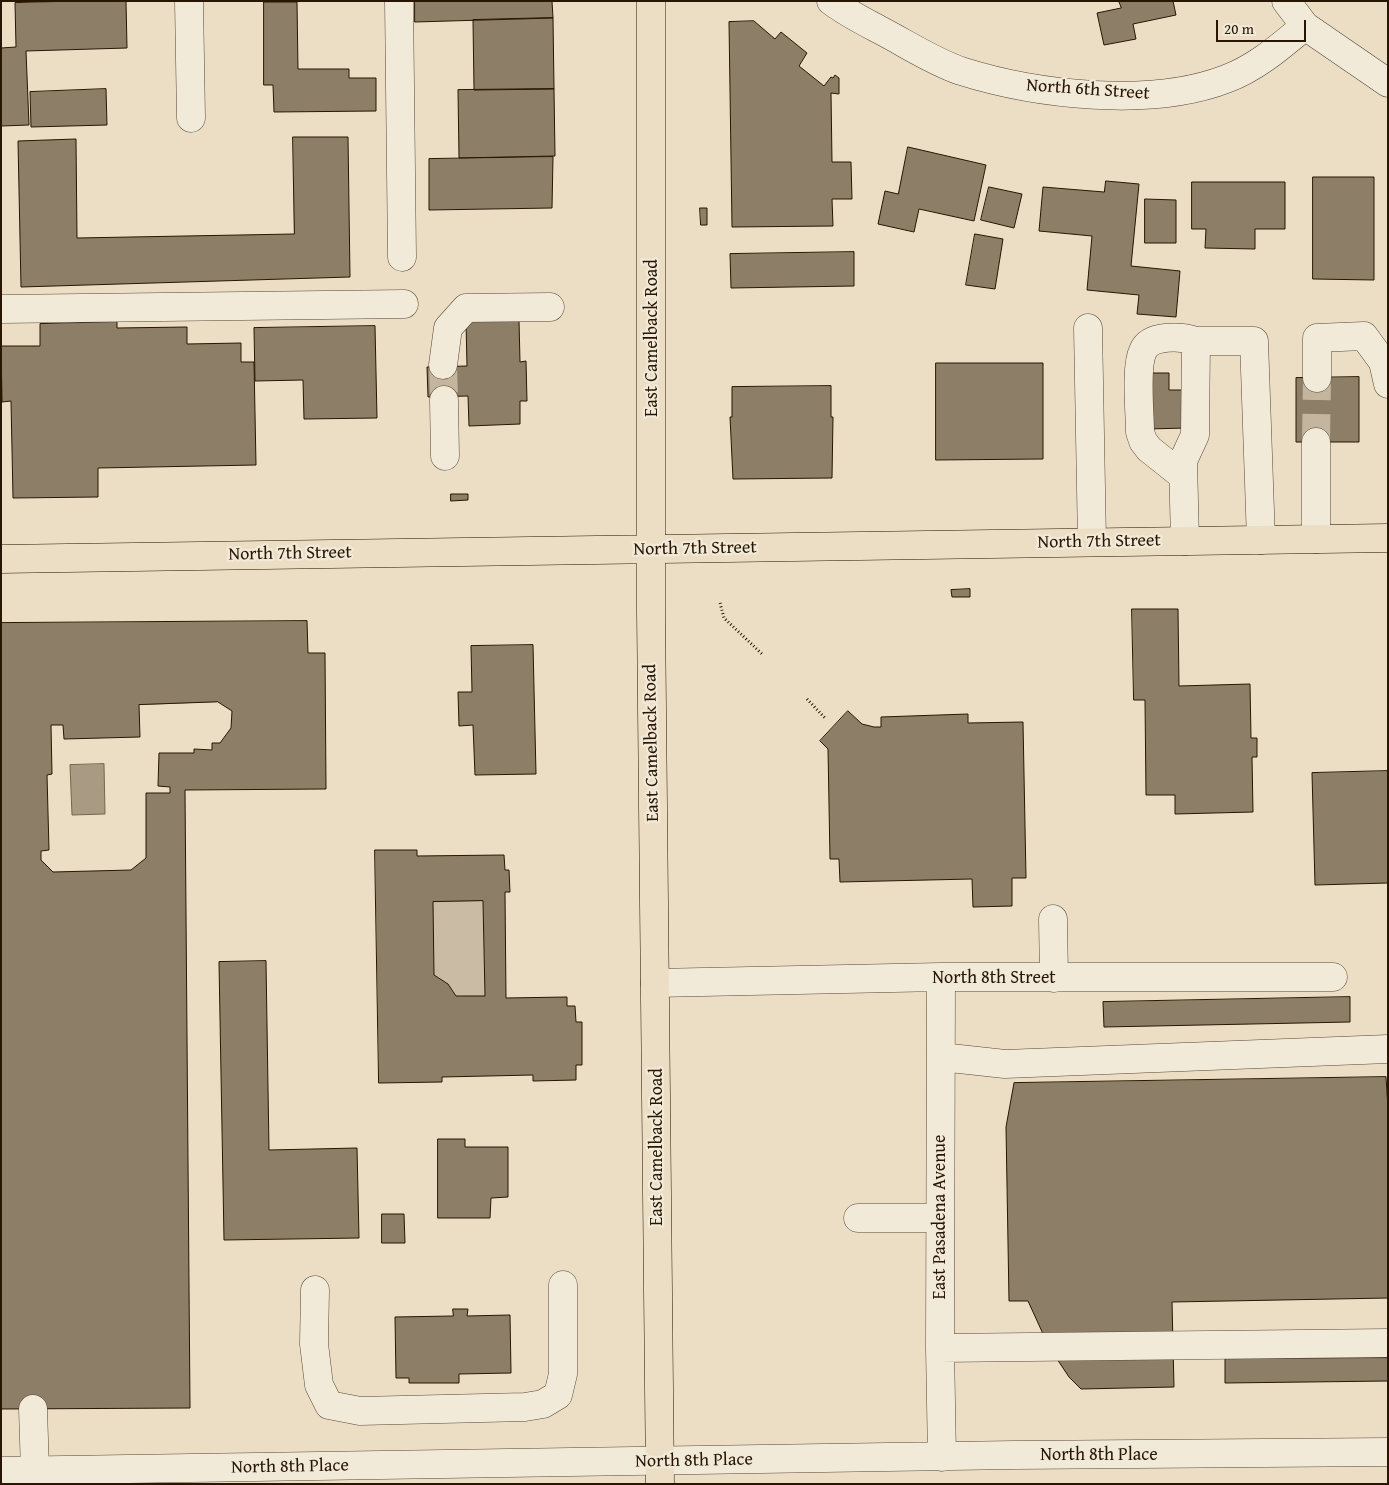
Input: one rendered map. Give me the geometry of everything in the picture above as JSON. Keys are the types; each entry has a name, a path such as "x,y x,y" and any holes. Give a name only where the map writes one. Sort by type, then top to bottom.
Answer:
{"main road":[{"name":"East Camelback Road","path":"651,1 650,550 660,1472"},
{"name":"North 7th Street","path":"1,558 1388,538"}],"street":[{"path":"189,1 191,118"},
{"path":"399,1 402,257"},
{"name":"North 6th Street","path":"831,1 852,17 919,53 961,70 1018,85 1096,94 1150,96 1198,89 1228,79 1274,53 1305,26"},
{"path":"1286,1 1305,26 1388,82"},
{"path":"1,309 404,304"},
{"path":"443,365 448,328 466,308 550,307"},
{"path":"1088,328 1092,542"},
{"path":"1184,476 1142,441 1140,432 1140,362 1143,349 1151,343 1182,336 1196,341 1254,341 1261,540"},
{"path":"1317,378 1317,338 1364,336 1383,362 1388,384"},
{"path":"1185,541 1183,461 1195,435 1196,341"},
{"path":"444,400 445,456"},
{"path":"1316,442 1316,539"},
{"path":"1053,919 1054,978"},
{"name":"North 8th Street","path":"655,983 941,978 1333,977"},
{"name":"East Pasadena Avenue","path":"941,978 940,1348 942,1457"},
{"path":"941,1057 1005,1064 1388,1049"},
{"path":"858,1218 940,1218"},
{"path":"315,1290 314,1344 318,1385 329,1405 360,1411 524,1407 543,1404 558,1395 563,1374 563,1285"},
{"path":"940,1348 1388,1343"},
{"path":"33,1409 35,1471"},
{"name":"North 8th Place","path":"1,1472 35,1471 179,1476 241,1476 660,1472 942,1457 1388,1452"}],"path":[{"path":"720,603 724,618 762,654"},
{"path":"808,699 825,718"}],"shaded area":[{"path":"104,764 105,814 72,815 70,765"},
{"path":"483,901 485,996 456,996 448,984 434,975 433,902"}],"building":[{"path":"126,1 127,48 26,51 29,125 1,126 1,48 16,47 15,3"},
{"path":"415,1 552,1 553,18 415,22"},
{"path":"1119,1 1173,1 1176,15 1133,24 1136,39 1104,45 1097,13 1121,8"},
{"path":"264,2 297,2 298,69 349,69 349,78 376,78 376,111 274,112 273,85 264,85"},
{"path":"553,18 554,89 474,90 473,20"},
{"path":"754,21 775,39 781,32 807,53 799,66 824,86 831,77 833,78 835,75 839,78 839,94 831,93 832,162 851,162 852,199 832,199 833,226 732,227 729,22"},
{"path":"106,89 107,125 31,127 30,92"},
{"path":"554,89 555,156 459,158 458,90"},
{"path":"293,137 348,137 350,277 21,287 18,141 76,139 77,238 294,234"},
{"path":"908,147 986,165 974,221 919,209 914,232 878,224 885,191 898,194"},
{"path":"553,157 552,208 429,210 429,159"},
{"path":"1313,177 1374,177 1374,280 1313,279"},
{"path":"1106,181 1139,184 1131,266 1180,271 1176,317 1137,314 1139,295 1087,290 1092,236 1039,231 1043,187 1104,192"},
{"path":"1192,182 1285,182 1285,229 1255,229 1255,249 1205,248 1206,229 1192,229"},
{"path":"989,187 1022,194 1014,228 981,220"},
{"path":"1145,199 1176,200 1176,243 1145,243"},
{"path":"700,208 707,208 707,225 701,225"},
{"path":"975,234 1003,239 995,289 966,285"},
{"path":"854,252 854,286 731,288 730,254"},
{"path":"519,320 520,362 526,361 527,401 520,401 520,424 469,426 468,396 428,397 427,367 467,366 466,321"},
{"path":"117,322 117,328 187,327 187,344 241,343 241,362 254,362 256,465 98,468 98,497 13,498 11,401 2,402 1,346 40,346 40,324"},
{"path":"375,326 377,418 304,419 303,380 255,381 254,328"},
{"path":"936,363 1043,363 1043,459 936,460"},
{"path":"1147,373 1169,373 1169,390 1186,390 1186,428 1148,429"},
{"path":"1359,377 1359,442 1296,442 1296,378"},
{"path":"831,386 831,417 833,417 832,478 733,479 730,417 732,417 732,387"},
{"path":"451,494 468,494 468,500 451,501"},
{"path":"970,589 970,597 952,597 951,590"},
{"path":"1132,609 1178,609 1179,686 1250,684 1251,738 1257,738 1257,757 1252,757 1253,812 1175,814 1175,795 1146,795 1145,700 1134,700"},
{"path":"307,621 308,653 325,653 326,789 185,790 190,1408 1,1409 1,623","holes":["218,702 232,711 231,728 220,743 212,743 212,750 194,749 194,753 159,753 158,786 170,787 170,793 146,793 146,858 131,870 53,872 41,860 41,851 49,850 47,775 52,774 51,725 63,725 64,739 140,737 139,705"]},
{"path":"533,645 536,774 475,775 473,725 459,726 458,692 472,692 471,646"},
{"path":"848,711 862,724 874,727 881,727 881,717 968,714 968,723 1023,722 1026,878 1012,878 1012,906 973,907 972,879 840,882 839,859 830,859 828,749 820,741"},
{"path":"1388,771 1388,883 1315,885 1312,773"},
{"path":"375,850 417,850 417,856 504,855 505,870 509,870 510,892 505,892 506,998 567,997 567,1006 575,1006 576,1022 582,1022 582,1065 576,1065 576,1080 533,1081 533,1075 442,1077 442,1082 379,1083","holes":["483,901 485,996 456,996 448,984 434,975 433,902"]},
{"path":"266,961 269,1150 357,1148 359,1238 224,1240 219,962"},
{"path":"1350,997 1350,1022 1104,1027 1103,1002"},
{"path":"1386,1077 1388,1108 1388,1298 1172,1302 1174,1387 1081,1389 1069,1377 1049,1347 1028,1301 1009,1301 1006,1127 1014,1083"},
{"path":"438,1139 465,1139 465,1147 508,1147 508,1197 491,1198 490,1218 438,1218"},
{"path":"382,1214 404,1214 405,1243 382,1243"},
{"path":"453,1309 468,1309 467,1316 510,1315 511,1373 459,1374 459,1383 409,1383 409,1378 396,1378 395,1317 453,1316"},
{"path":"1388,1358 1388,1381 1225,1383 1225,1359"}],"tunnel":[{"path":"443,365 444,400"},
{"path":"1316,442 1317,378"}]}
